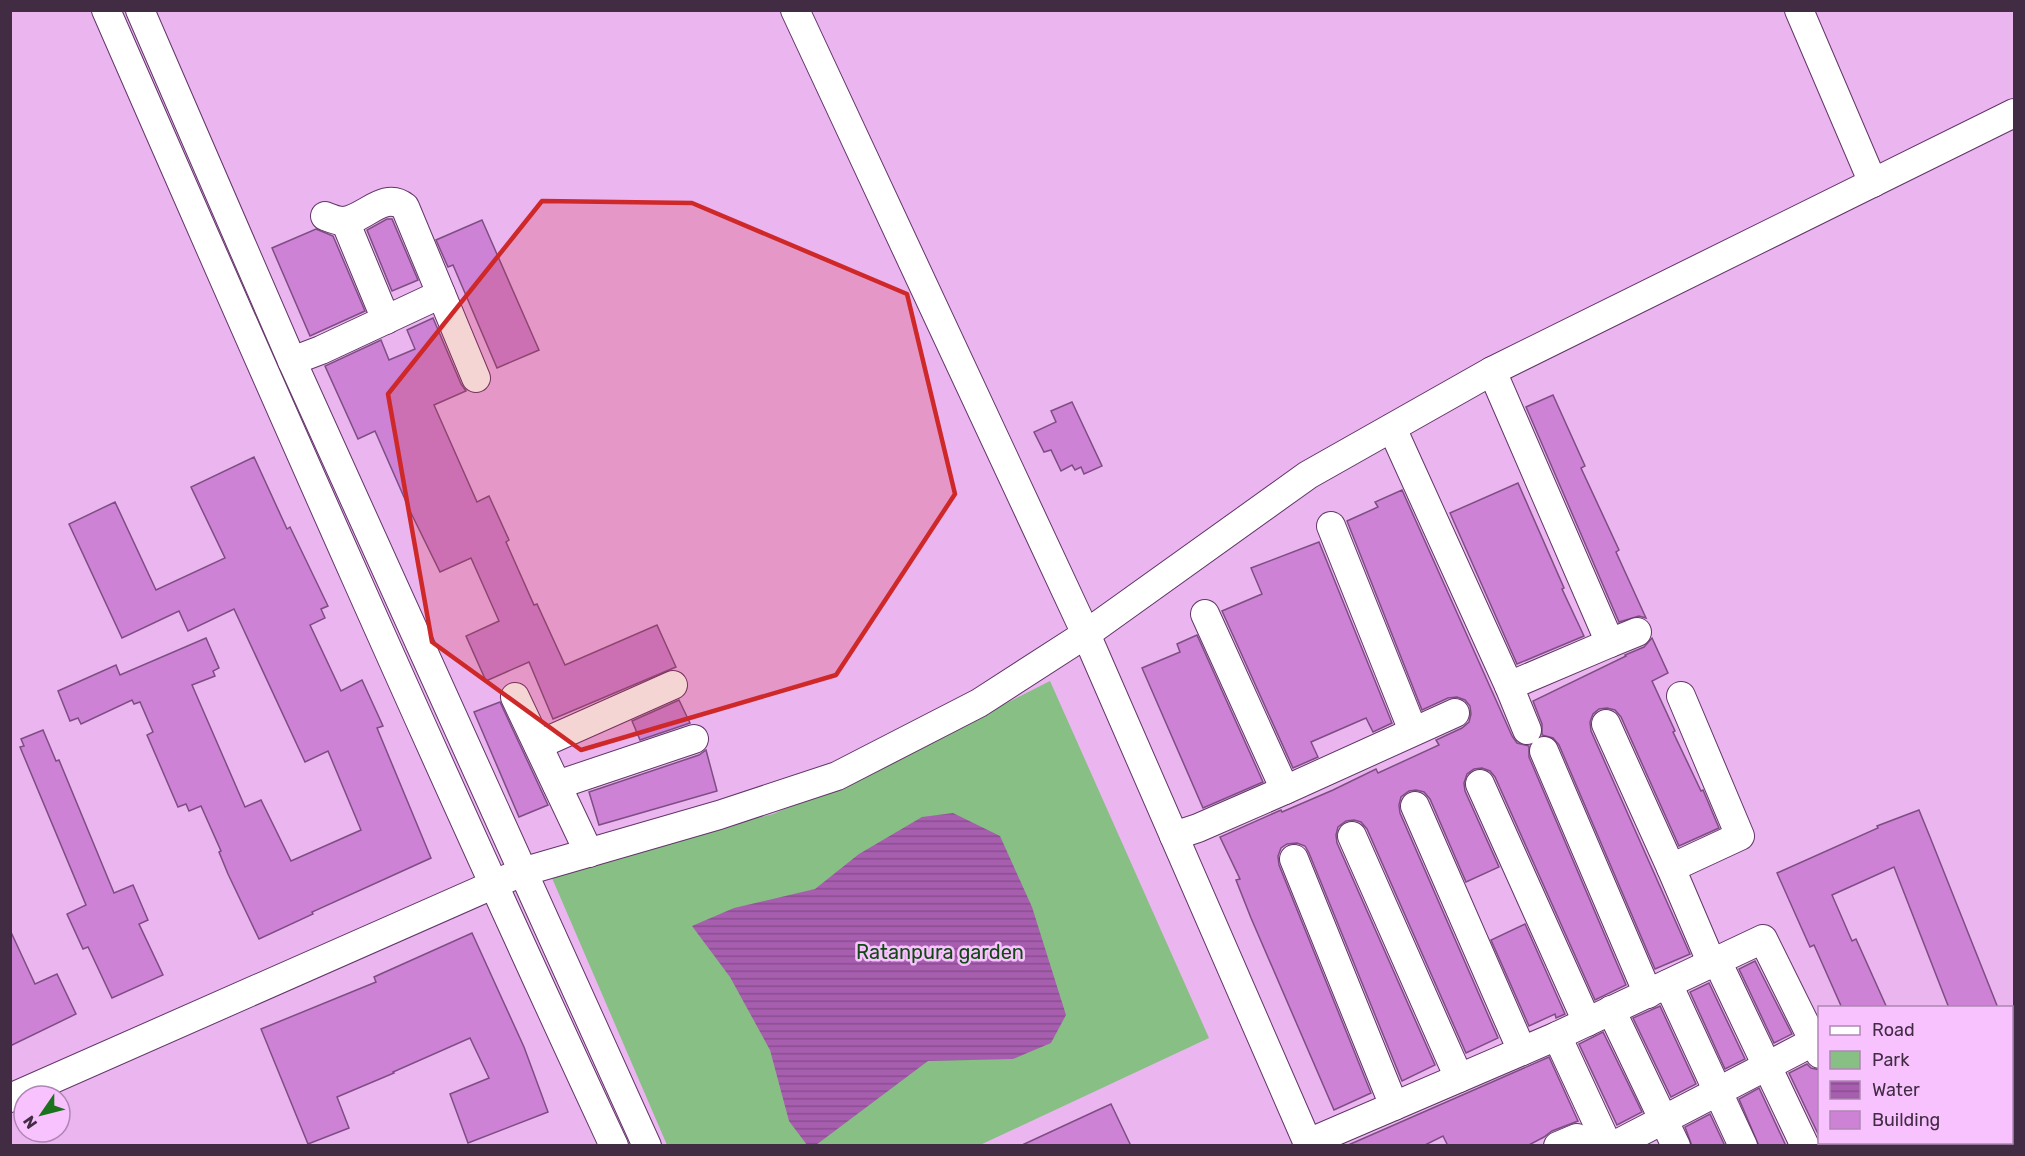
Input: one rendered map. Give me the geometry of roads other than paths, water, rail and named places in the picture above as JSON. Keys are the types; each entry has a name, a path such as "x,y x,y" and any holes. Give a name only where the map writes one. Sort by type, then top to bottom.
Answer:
{"street":[{"path":"106,10 246,333 493,885 614,1146"},
{"path":"140,10 292,362 647,1146"},
{"path":"795,10 1086,634 1309,1144 1557,1036 1763,939 1816,1048 1767,1066 1611,1146 1557,1036"},
{"path":"1798,10 1873,183"},
{"path":"10,1098 522,872 719,815 837,776 979,703 1086,634 1308,475 1492,371 2014,113"},
{"path":"386,320 335,218 389,201 398,202 405,207 409,215 476,378"},
{"path":"292,362 441,294"},
{"path":"1492,371 1610,643"},
{"path":"1392,428 1535,740 1658,989 1718,1091 1743,1146"},
{"path":"1330,526 1413,731"},
{"path":"1205,614 1285,790"},
{"path":"1509,686 1637,632"},
{"path":"538,745 673,685"},
{"path":"1671,868 1740,836 1681,696"},
{"path":"515,697 589,853"},
{"path":"1174,836 1285,790 1455,713"},
{"path":"1606,723 1715,962 1805,1146"},
{"path":"557,785 694,739"},
{"path":"1480,784 1599,1016 1664,1119 1676,1146"},
{"path":"1415,806 1522,1051"},
{"path":"1352,836 1459,1078"},
{"path":"1294,859 1394,1106"},
{"path":"1558,1146 1577,1138 1581,1146"}],"water":[{"path":"953,813 1000,836 1032,907 1066,1015 1051,1043 1013,1059 928,1061 816,1145 807,1145 789,1121 770,1050 730,977 692,926 734,908 815,889 859,854 922,817"}],"park label":[{"name":"Ratanpura garden","path":"940,952"}]}
